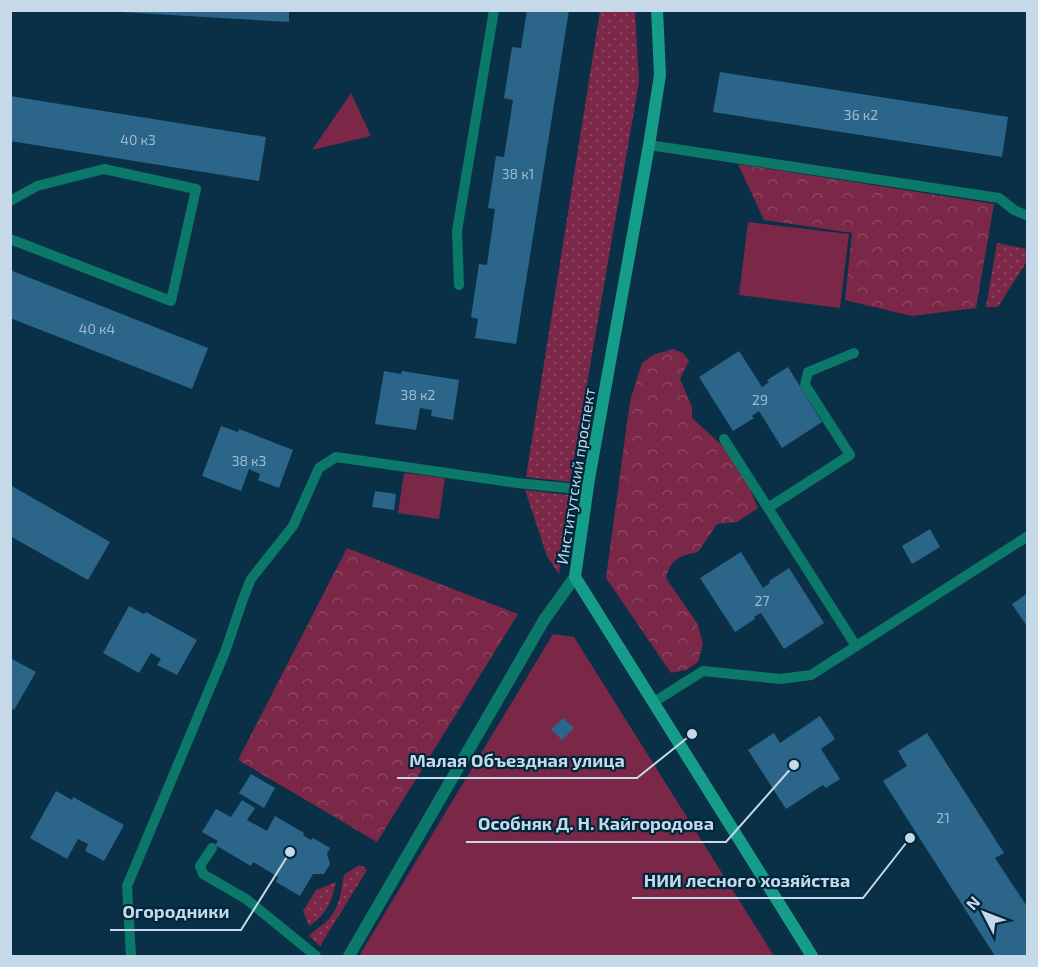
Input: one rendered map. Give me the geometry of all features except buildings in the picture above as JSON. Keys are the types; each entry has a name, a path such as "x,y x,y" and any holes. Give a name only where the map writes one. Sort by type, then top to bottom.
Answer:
{"street":[{"name":"Институтский проспект","path":"657,10 660,75 587,490 575,577 812,957"},
{"path":"349,957 544,620 575,577"}],"lane":[{"path":"459,285 457,231 494,10"},
{"path":"649,145 999,198 1014,210 1028,216"},
{"path":"10,201 38,186 104,169 196,189 171,302 10,239"},
{"path":"768,508 850,454 805,385 808,372 854,353"},
{"path":"724,439 856,646"},
{"path":"131,957 127,886 225,652 251,579 293,526 318,468 336,457 517,483 587,490"},
{"path":"654,702 703,671 780,679 811,675 1028,536"},
{"path":"212,848 200,866 203,874 246,899 316,957"}],"green space":[{"path":"600,11 635,11 639,82 570,482 526,477"},
{"path":"351,93 371,136 312,150"},
{"path":"738,164 994,204 976,308 911,316 845,300 852,233 764,220"},
{"path":"748,222 849,234 840,308 739,295"},
{"path":"997,243 1027,249 1027,261 998,307 986,307"},
{"path":"673,349 683,353 689,361 680,379 692,407 692,418 727,450 747,482 758,508 737,522 717,524 698,552 677,559 668,571 666,578 697,623 703,643 698,662 686,670 671,673 606,578 630,401 642,363 653,355"},
{"path":"404,473 445,478 439,519 398,513"},
{"path":"525,490 569,495 559,574 547,556"},
{"path":"347,548 518,614 377,842 238,760"},
{"path":"553,634 574,637 774,956 359,956"},
{"path":"359,865 367,870 320,946 309,936 332,915 339,899 344,875"},
{"path":"336,882 327,907 309,926 303,911 316,890"}],"place":[{"name":"Малая Объездная улица","path":"692,734"},
{"name":"Особняк Д. Н. Кайгородова","path":"794,765"},
{"name":"НИИ лесного хозяйства","path":"910,838"},
{"name":"Огородники","path":"290,852"}]}
